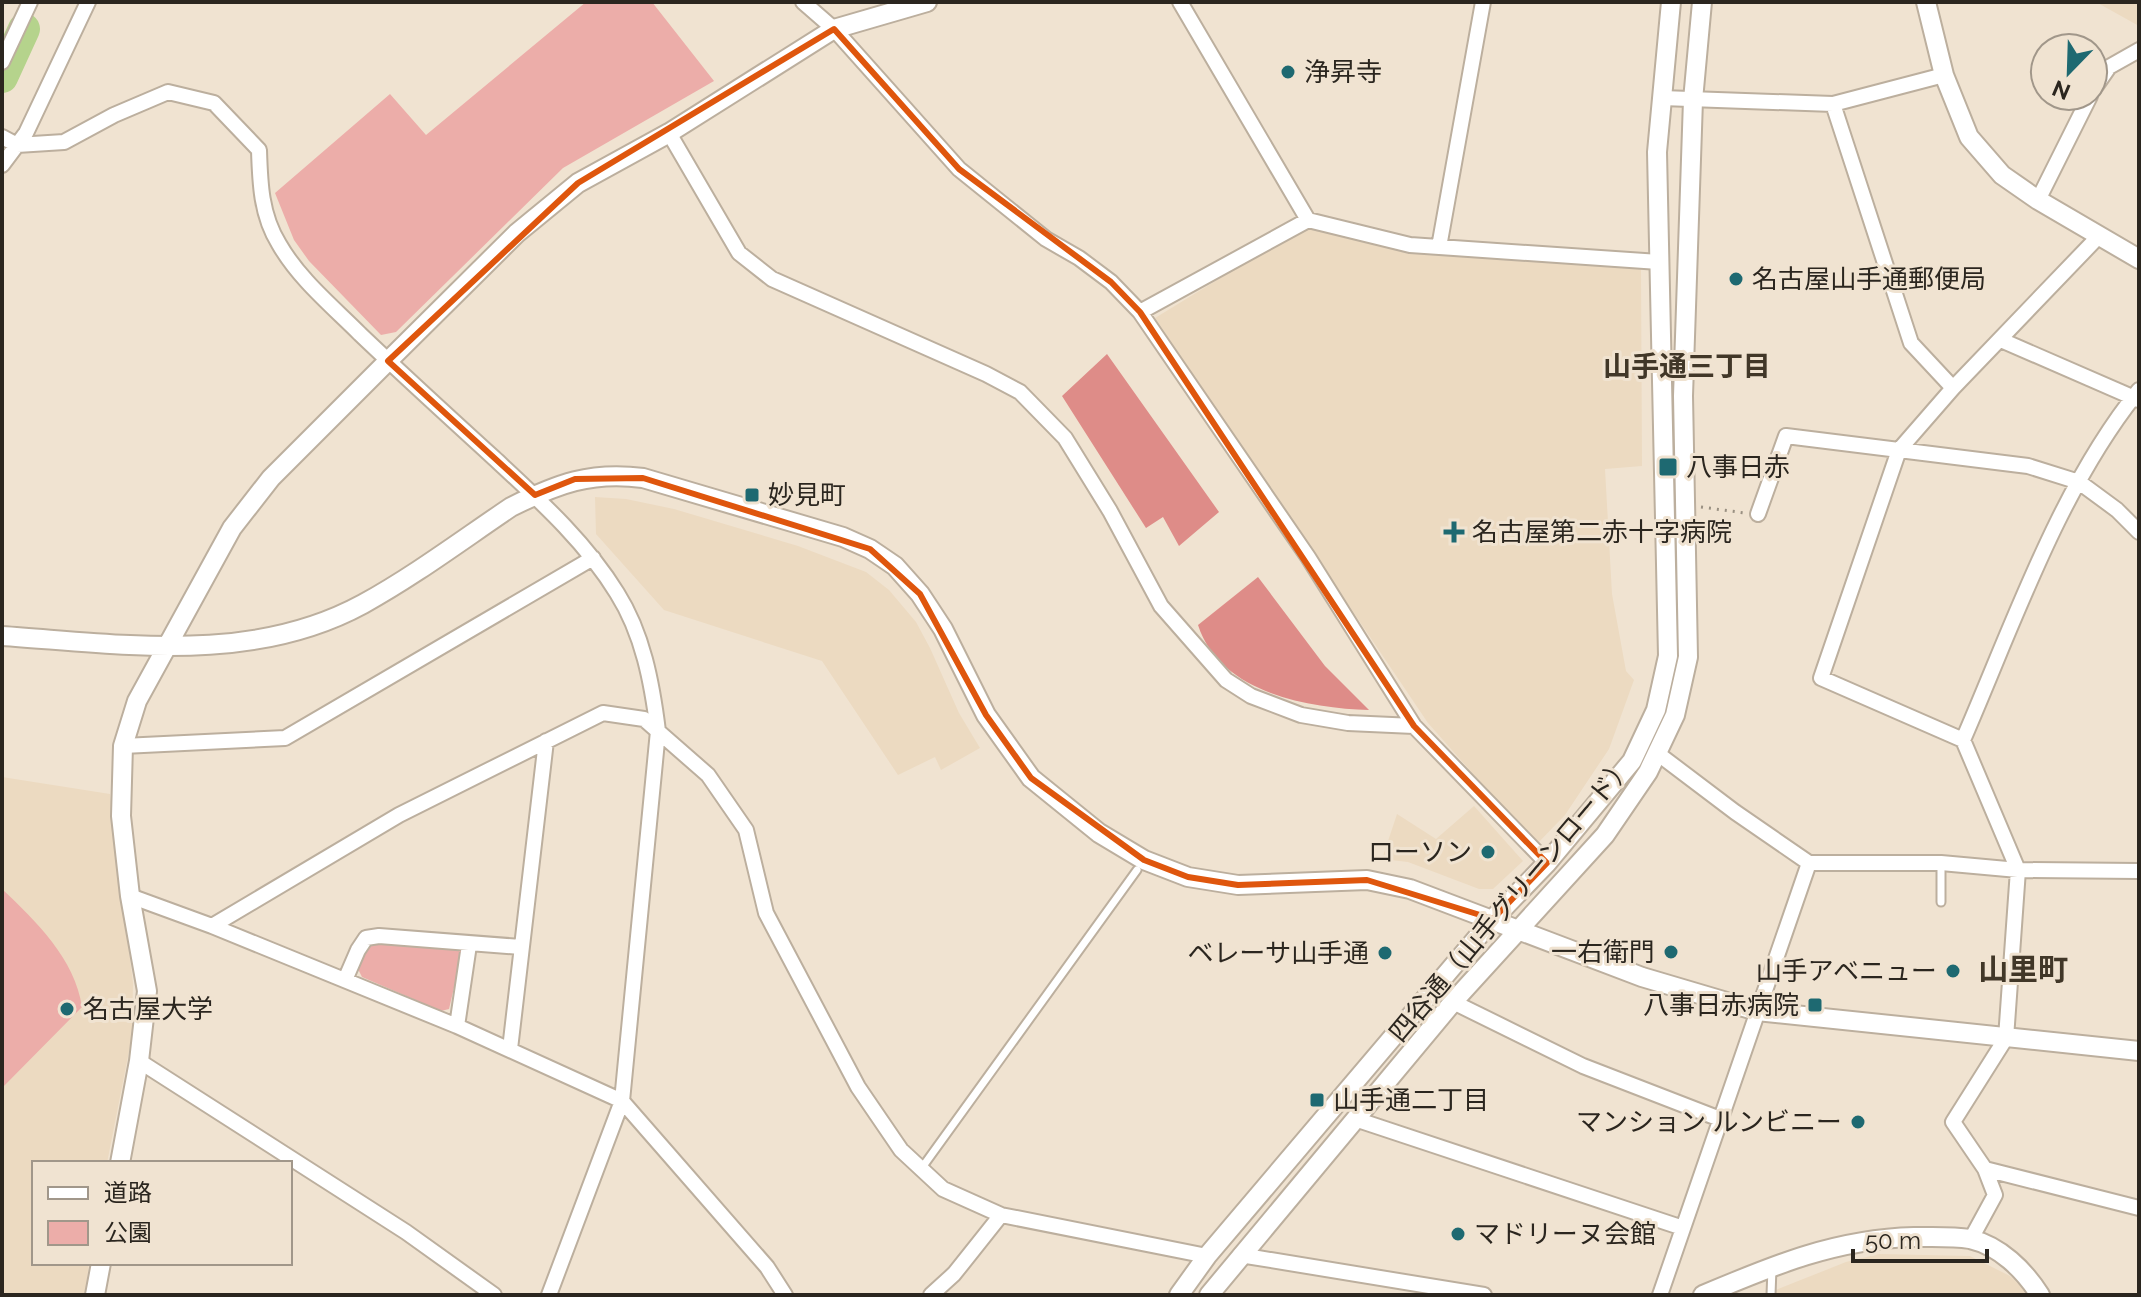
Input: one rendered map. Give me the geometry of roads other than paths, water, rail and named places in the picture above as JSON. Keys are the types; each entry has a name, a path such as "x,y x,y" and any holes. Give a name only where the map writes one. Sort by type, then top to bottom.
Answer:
{"street":[{"path":"2,62 30,2"},
{"path":"2,165 26,133 88,2"},
{"path":"803,2 834,29 959,169 1046,239 1111,282 1140,312 1308,557 1414,726 1547,863"},
{"path":"120,1161 139,1061 147,991 130,896 121,816 123,746 137,701 232,528 271,478 388,361 517,233 578,183 669,133 834,29 927,2"},
{"path":"1180,2 1308,220"},
{"path":"1439,247 1483,2"},
{"name":"四谷通（山手グリーンロード）","path":"1179,1295 1207,1256 1493,919 1547,863 1632,761 1656,710 1668,656 1657,152 1671,2"},
{"path":"1209,1295 1453,1002 1605,835 1648,772 1675,715 1688,657 1683,396 1693,100 1702,2"},
{"path":"1926,2 1944,75 1969,137 2002,175 2098,237 2139,259"},
{"path":"2109,67 2139,50"},
{"path":"1662,98 1833,104 1944,75"},
{"path":"2,137 17,145 64,142 114,115 168,92 214,103 259,150 261,201 278,243 305,281 535,495 593,558 618,594 636,630 652,685 658,731 622,1101 549,1295"},
{"path":"1833,104 1911,343 1953,388"},
{"path":"2038,200 2082,112"},
{"path":"669,133 739,253 756,269 1020,392 1065,438 1110,511 1161,606 1226,680 1251,696 1301,715 1348,723 1414,726"},
{"path":"1140,312 1308,220 1410,245 1659,262"},
{"path":"1971,1239 1995,1195 1985,1169 1953,1122 2006,1038 2018,870 1963,740 1821,678 1899,450 1953,388 2098,237"},
{"path":"2001,340 2137,396"},
{"path":"1963,740 2069,496 2125,405 2137,396"},
{"path":"1758,514 1786,436 2028,466 2079,482 2117,510 2139,532"},
{"path":"2,636 166,647 228,645 287,634 362,605 511,507 535,495 575,479 621,475 643,478 843,537 870,549 895,566 920,594 943,629 986,715 1031,778 1099,833 1144,860 1188,877 1238,885 1367,880 1410,889 1642,977 1757,1011 2139,1051"},
{"path":"123,746 285,738 593,558"},
{"path":"212,926 399,815 603,713 644,719 708,775 746,830 766,913 858,1087 901,1150 943,1189 1001,1215 1207,1256"},
{"path":"510,1049 546,741"},
{"path":"1657,753 1809,863 1941,863 2018,870 2139,871"},
{"path":"1660,1295 1809,863"},
{"path":"130,896 212,926 457,1026 622,1101 767,1267 785,1295"},
{"path":"345,980 366,938 379,936 521,947"},
{"path":"457,1026 469,945"},
{"path":"1453,1002 1583,1066 1720,1119"},
{"path":"139,1061 406,1232 494,1295"},
{"path":"1355,1119 1683,1228"},
{"path":"1985,1169 2139,1208"},
{"path":"931,1295 954,1274 1001,1215"},
{"path":"1703,1295 1772,1265 1812,1252 1876,1238 1971,1239 2010,1259 2029,1278 2040,1295"},
{"path":"1240,1255 1484,1295"},
{"path":"95,1295 101,1265"}],"lane":[{"path":"1941,863 1941,902"},
{"path":"921,1169 1137,870"},
{"path":"1771,1295 1772,1265"}],"waterway":[{"path":"2,77 24,29"}],"place":[{"name":"浄昇寺","path":"1288,72"},
{"name":"名古屋山手通郵便局","path":"1736,279"},
{"name":"八事日赤","path":"1668,467"},
{"name":"妙見町","path":"752,495"},
{"name":"名古屋第二赤十字病院","path":"1454,532"},
{"name":"ローソン","path":"1488,852"},
{"name":"一右衛門","path":"1671,952"},
{"name":"ベレーサ山手通","path":"1385,953"},
{"name":"山手アベニュー","path":"1953,971"},
{"name":"八事日赤病院","path":"1815,1005"},
{"name":"名古屋大学","path":"67,1009"},
{"name":"山手通二丁目","path":"1317,1100"},
{"name":"マンション ルンビニー","path":"1858,1122"},
{"name":"マドリーヌ会館","path":"1458,1234"}],"district":[{"name":"山手通三丁目","path":"1687,366"},
{"name":"山里町","path":"2023,970"}]}
